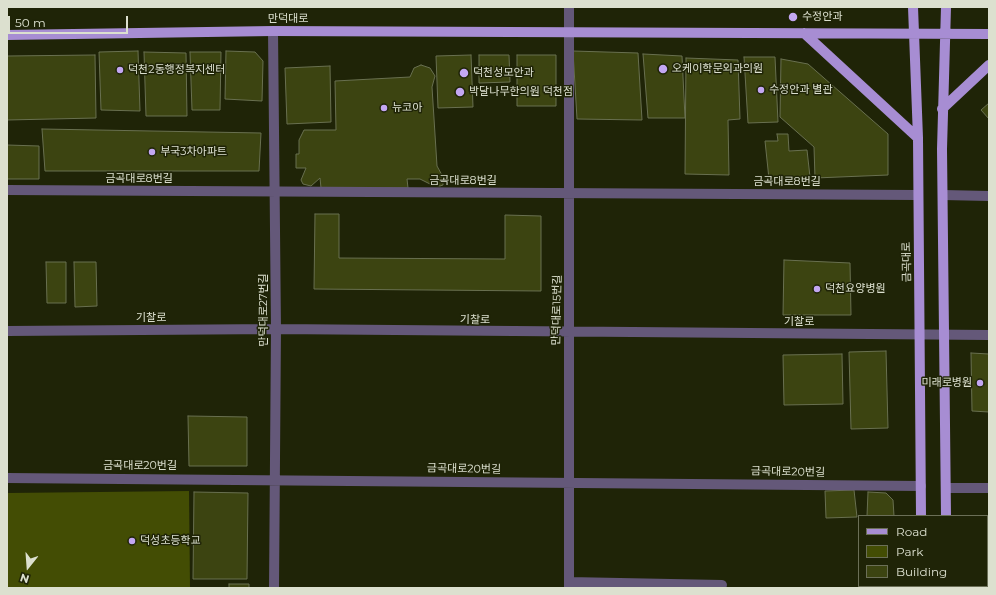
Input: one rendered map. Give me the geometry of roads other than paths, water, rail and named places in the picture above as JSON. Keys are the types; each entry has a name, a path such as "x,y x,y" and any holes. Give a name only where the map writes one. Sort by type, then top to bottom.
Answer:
{"main road":[{"name":"금곡대로","path":"913,7 918,138 921,515"},
{"path":"946,7 942,109 946,515"},
{"name":"만덕대로","path":"7,35 273,31 804,33 913,35 989,34"},
{"path":"804,33 918,138"},
{"path":"942,109 989,65"}],"street":[{"name":"만덕대로15번길","path":"569,7 569,585"},
{"name":"만덕대로27번길","path":"273,31 276,192 274,588"},
{"name":"금곡대로8번길","path":"7,190 918,195"},
{"path":"943,195 989,196"},
{"name":"기찰로","path":"7,331 276,329 568,333 944,336 989,335"},
{"name":"금곡대로20번길","path":"7,478 274,479 921,486"},
{"path":"946,488 989,488"},
{"path":"569,585 722,585"}],"place":[{"name":"수정안과","path":"793,17"},
{"name":"오케이학문외과의원","path":"663,69"},
{"name":"덕천2동행정복지센터","path":"120,70"},
{"name":"덕천성모안과","path":"464,73"},
{"name":"수정안과 별관","path":"761,90"},
{"name":"박달나무한의원 덕천점","path":"460,92"},
{"name":"뉴코아","path":"384,108"},
{"name":"부국3차아파트","path":"152,152"},
{"name":"덕천요양병원","path":"817,289"},
{"name":"미래로병원","path":"980,383"},
{"name":"덕성초등학교","path":"132,541"}]}
